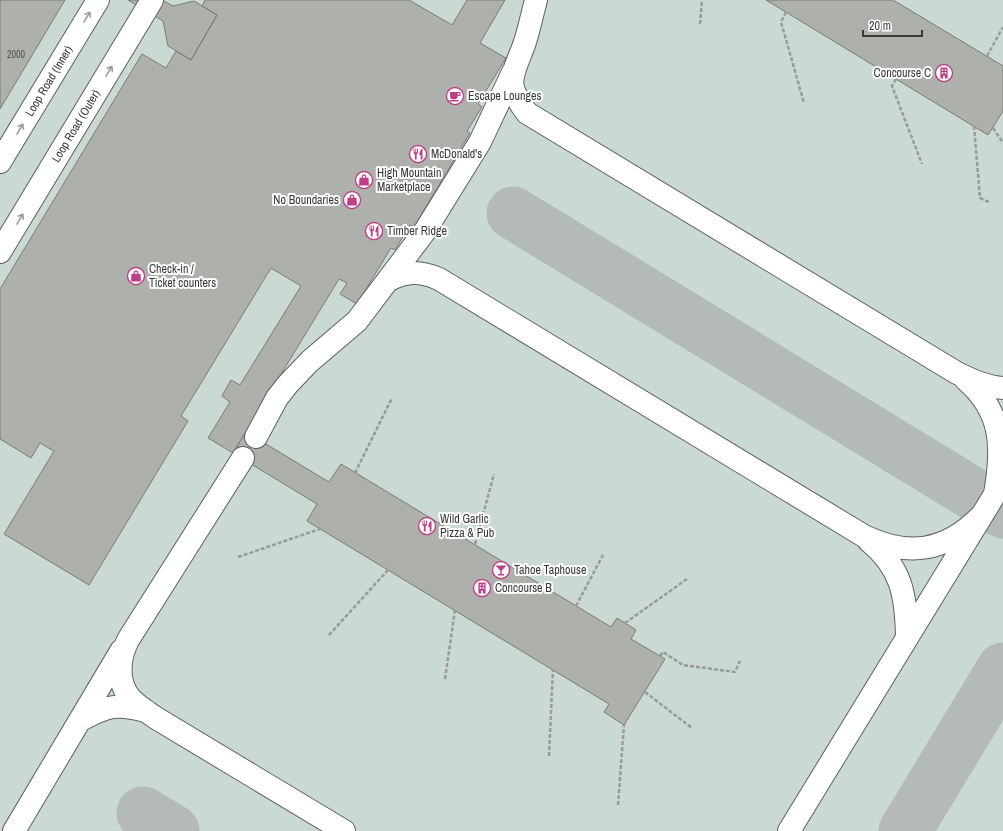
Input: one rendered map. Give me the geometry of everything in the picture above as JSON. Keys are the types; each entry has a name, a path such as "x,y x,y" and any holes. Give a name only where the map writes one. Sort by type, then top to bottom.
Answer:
{"main road":[{"name":"Loop Road (Inner)","path":"0,162 98,0"},
{"name":"Loop Road (Outer)","path":"0,252 152,0"},
{"path":"256,437 277,398 288,384 310,361 357,321 425,231 480,142 524,44 536,0"},
{"path":"514,68 513,91 527,113 538,121 957,373 979,384 994,388 1003,388"},
{"path":"480,142 504,120 520,116 538,121"},
{"path":"425,231 424,241 426,259 439,279"},
{"path":"389,280 402,274 414,273 429,274 439,279 879,544 904,549 928,548 940,544 968,529 980,517"},
{"path":"789,831 999,488 1003,462 1000,429 995,416 982,395 957,373"},
{"path":"14,831 128,640 243,458"},
{"path":"864,536 880,550 898,576 906,604 908,636"},
{"path":"128,640 122,652 121,674 124,686 130,697 146,711 344,831"},
{"path":"81,720 106,708 121,706 146,711"}],"path":[{"path":"700,24 702,0"},
{"path":"786,12 781,22 804,103"},
{"path":"987,56 1003,27"},
{"path":"896,79 892,86 922,164"},
{"path":"974,126 980,198 989,202"},
{"path":"993,128 1003,143"},
{"path":"356,473 392,398"},
{"path":"475,544 494,474"},
{"path":"238,557 320,529"},
{"path":"576,606 603,555"},
{"path":"329,635 388,570"},
{"path":"625,623 687,579"},
{"path":"445,679 455,610"},
{"path":"660,656 663,652 683,665 735,672 740,661"},
{"path":"550,756 553,669"},
{"path":"645,692 692,728"},
{"path":"618,805 624,724"}],"shaded area":[{"path":"0,0 1003,0 1003,831 0,831"}],"building":[{"path":"0,0 65,0 0,109"},
{"path":"128,0 162,0 173,6 194,1 217,15 191,60 168,46 163,21"},
{"path":"205,0 409,0 452,25 467,0 505,0 480,43 506,58 478,104 482,107 467,131 470,133 414,227 410,225 395,250 391,248 357,304 340,294 347,283 339,279 233,453 208,438 230,402 222,396 231,380 240,385 301,286 271,268 181,416 188,421 89,585 4,534 54,451 40,443 31,458 0,439 0,289 142,54 166,68 176,51 191,60 217,15 202,6"},
{"name":"Concourse C","path":"766,0 893,0 1003,66 1003,111 988,135"},
{"name":"Concourse B","path":"246,432 329,482 341,464 611,627 617,618 636,630 631,639 665,659 624,725 604,712 609,704 307,521 317,504 233,453"}],"taxiway":[{"path":"513,213 1003,512"},
{"path":"905,831 1003,669"},
{"path":"143,813 173,831"}],"place":[{"name":"Concourse C","path":"944,73"},
{"name":"Escape Lounges","path":"455,96"},
{"name":"McDonald's","path":"418,154"},
{"name":"High Mountain Marketplace","path":"364,180"},
{"name":"No Boundaries","path":"352,200"},
{"name":"Timber Ridge","path":"374,231"},
{"name":"Check-in / Ticket counters","path":"136,276"},
{"name":"Wild Garlic Pizza & Pub","path":"427,526"},
{"name":"Tahoe Taphouse","path":"501,570"},
{"name":"Concourse B","path":"482,588"}]}
